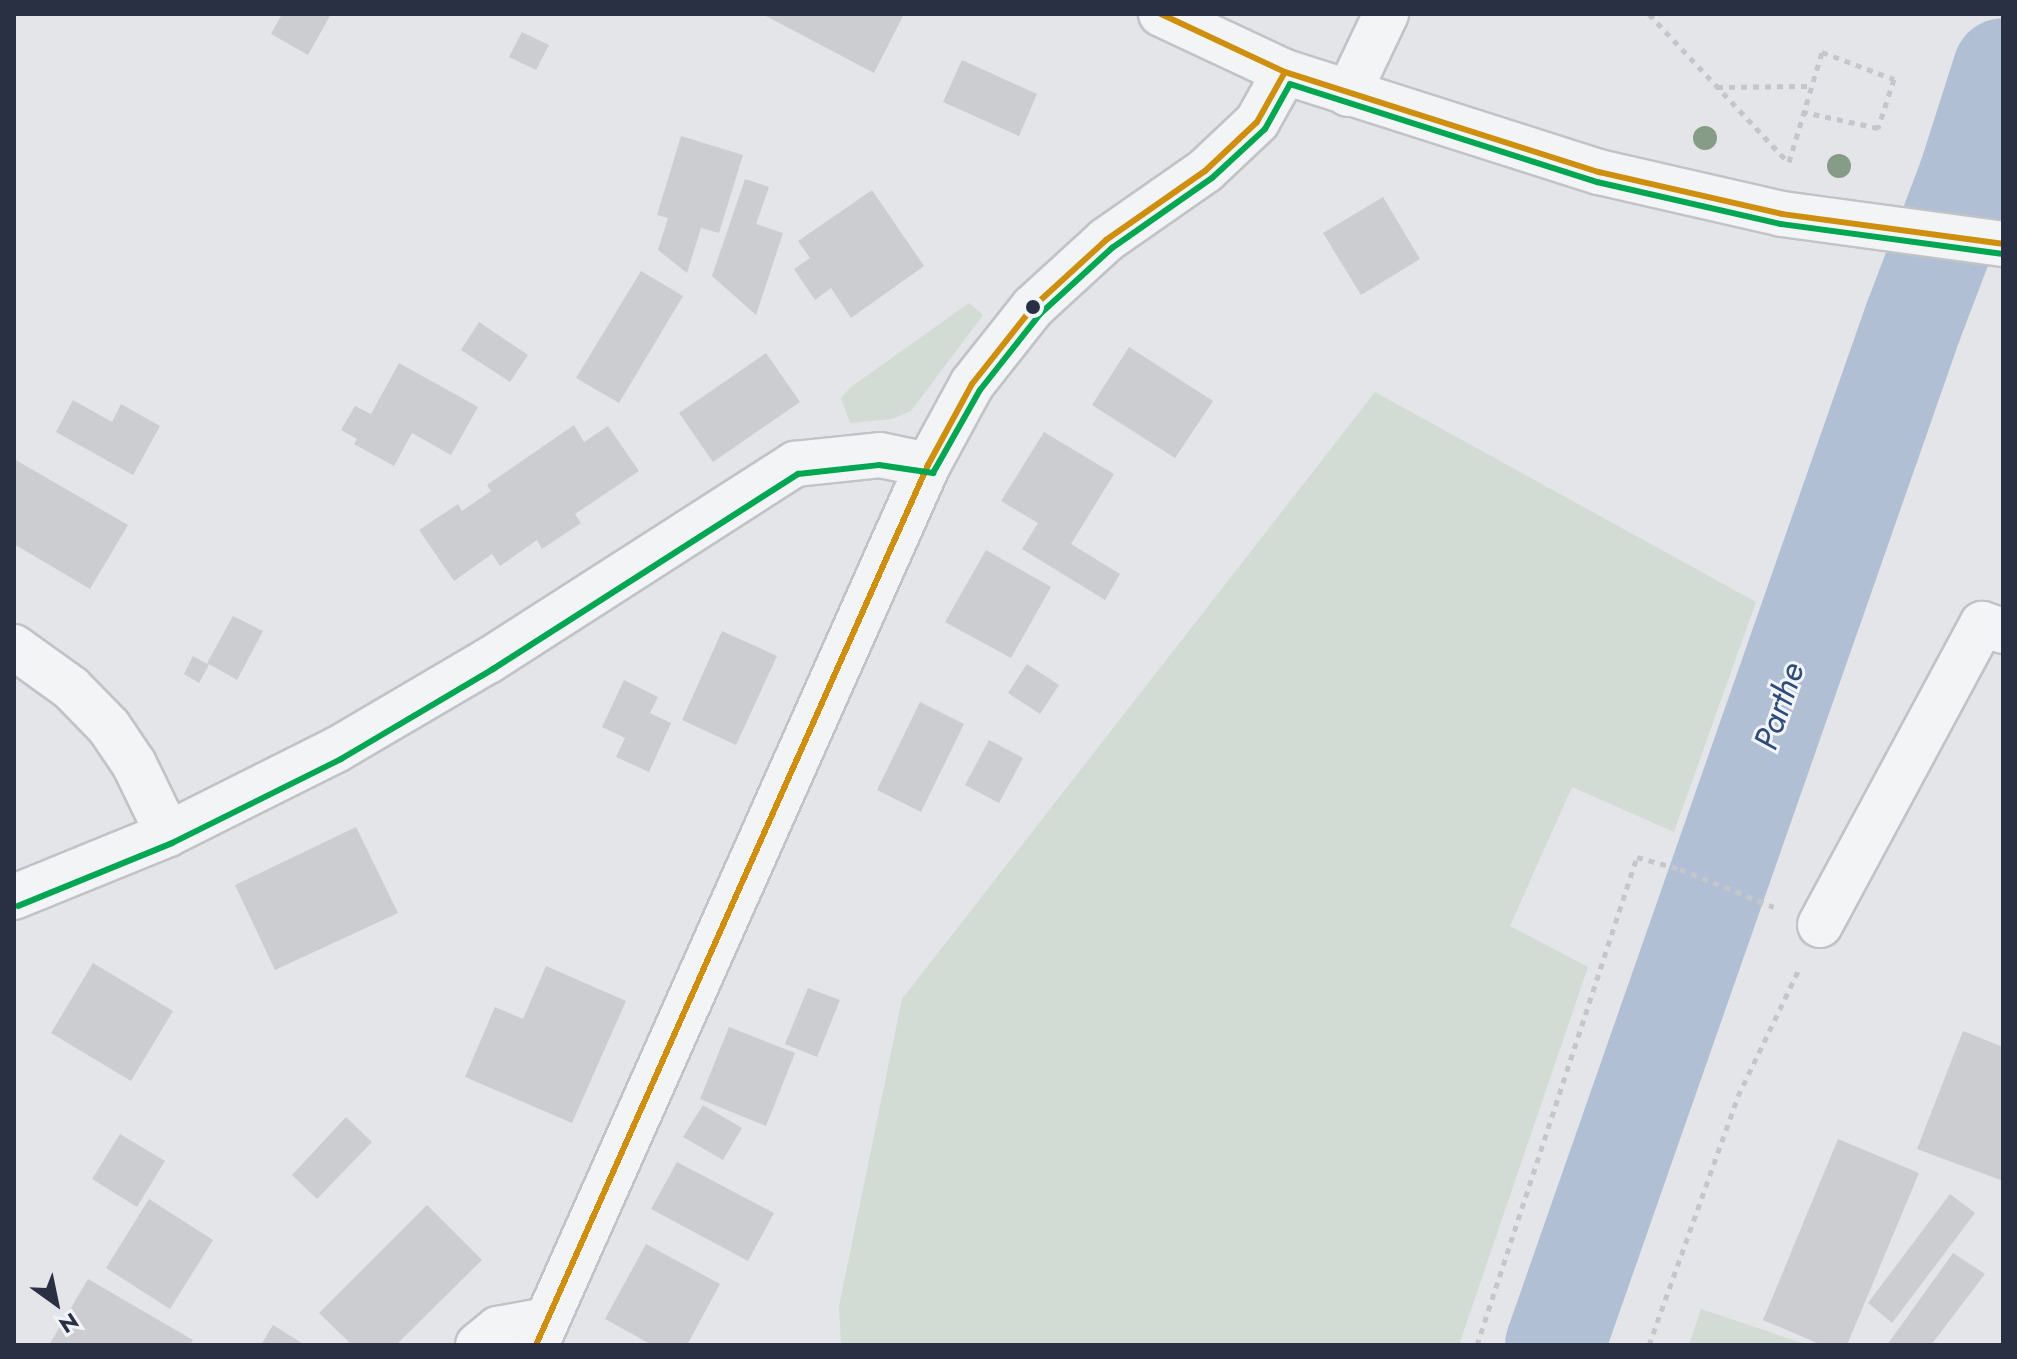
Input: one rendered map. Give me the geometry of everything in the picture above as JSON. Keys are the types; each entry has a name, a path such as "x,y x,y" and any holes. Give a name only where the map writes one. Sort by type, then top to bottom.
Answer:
{"street":[{"path":"1161,14 1285,72 1599,172 1782,214 2003,244"},
{"path":"1348,94 1386,14"},
{"path":"478,1345 498,1329 542,1333 928,465 972,384 1033,307 1106,240 1205,171 1257,122 1285,72"},
{"path":"14,897 168,834 336,750 474,669 795,464 880,455 928,465"},
{"path":"1820,925 1982,624 2003,631"},
{"path":"14,647 71,688 109,727 134,764 168,834"}],"path":[{"path":"1649,14 1788,163"},
{"path":"1782,214 1788,163 1822,52 1894,79 1878,128 1804,112"},
{"path":"1716,87 1812,86"},
{"path":"1477,1345 1637,857 1680,869 1775,907"},
{"path":"1649,1345 1738,1096 1820,925"}],"shaded area":[{"path":"969,303 983,315 911,411 892,419 850,423 841,398 851,387"},
{"path":"1375,392 1756,602 1674,832 1572,787 1510,926 1588,967 1459,1345 841,1345 839,1306 902,999"},
{"path":"1701,1309 1808,1345 1689,1345"}],"building":[{"path":"282,14 331,14 308,55 271,34"},
{"path":"767,14 904,14 874,73"},
{"path":"522,32 549,45 536,70 509,57"},
{"path":"962,60 1037,94 1019,136 943,102"},
{"path":"681,136 743,155 719,233 701,228 687,273 658,250 668,218 657,215"},
{"path":"745,179 769,187 756,224 783,233 756,315 712,276"},
{"path":"872,190 924,266 851,318 831,288 815,300 794,269 810,258 798,241"},
{"path":"1383,197 1420,259 1361,295 1323,233"},
{"path":"641,271 683,296 619,403 576,378"},
{"path":"479,322 528,355 510,382 461,350"},
{"path":"1129,347 1213,401 1175,458 1092,405"},
{"path":"766,353 800,402 713,462 679,413"},
{"path":"399,363 478,407 451,455 412,433 394,466 354,444 357,439 341,430 355,406 371,414"},
{"path":"73,400 112,422 121,404 160,426 133,475 56,432"},
{"path":"574,425 584,442 608,426 639,471 575,514 581,523 542,549 537,540 500,566 492,554 454,581 419,530 458,504 462,511 491,491 487,485"},
{"path":"1044,432 1114,474 1071,544 1120,574 1105,600 1022,549 1038,523 1001,501"},
{"path":"14,459 128,525 90,589 14,544"},
{"path":"986,550 1051,587 1011,658 945,622"},
{"path":"233,616 263,631 237,680 207,663"},
{"path":"722,631 777,656 736,745 682,720"},
{"path":"193,656 209,665 199,683 184,674"},
{"path":"1027,664 1059,685 1040,714 1008,693"},
{"path":"624,680 658,697 650,713 671,723 649,772 616,757 625,738 602,727"},
{"path":"920,702 964,724 921,812 877,790"},
{"path":"989,740 1023,758 999,803 965,785"},
{"path":"356,827 398,913 275,970 235,885"},
{"path":"93,963 173,1011 131,1081 51,1033"},
{"path":"546,966 626,1001 572,1123 465,1077 495,1007 523,1019"},
{"path":"808,988 840,1000 817,1057 785,1044"},
{"path":"729,1027 795,1053 766,1126 700,1099"},
{"path":"1963,1031 2003,1047 2003,1181 1917,1149"},
{"path":"703,1105 742,1128 723,1160 683,1137"},
{"path":"346,1117 372,1142 317,1199 292,1175"},
{"path":"120,1134 165,1161 137,1207 92,1179"},
{"path":"1838,1139 1919,1173 1847,1345 1822,1345 1763,1320"},
{"path":"677,1162 774,1213 748,1261 651,1209"},
{"path":"1950,1194 1975,1213 1892,1323 1868,1303"},
{"path":"149,1199 213,1240 170,1309 106,1268"},
{"path":"427,1205 482,1260 396,1345 352,1345 319,1313"},
{"path":"646,1244 720,1284 687,1345 652,1345 605,1319"},
{"path":"1953,1253 1985,1274 1931,1345 1887,1345"},
{"path":"88,1279 193,1340 190,1345 49,1345"},
{"path":"273,1325 305,1345 261,1345"}],"waterway":[{"name":"Parthe","path":"1555,1345 1913,322 1968,178 2003,68"}],"transit line":[{"path":"1161,14 1285,72 1599,172 1782,214 2003,244"},
{"path":"536,1345 928,465 972,384 1033,307 1106,240 1205,171 1257,122 1285,72"},
{"path":"18,906 172,843 341,759 493,669 798,474 879,465 933,473 980,390 1040,314 1112,248 1212,178 1265,129 1290,84 1597,182 1781,224 2002,254"}]}
